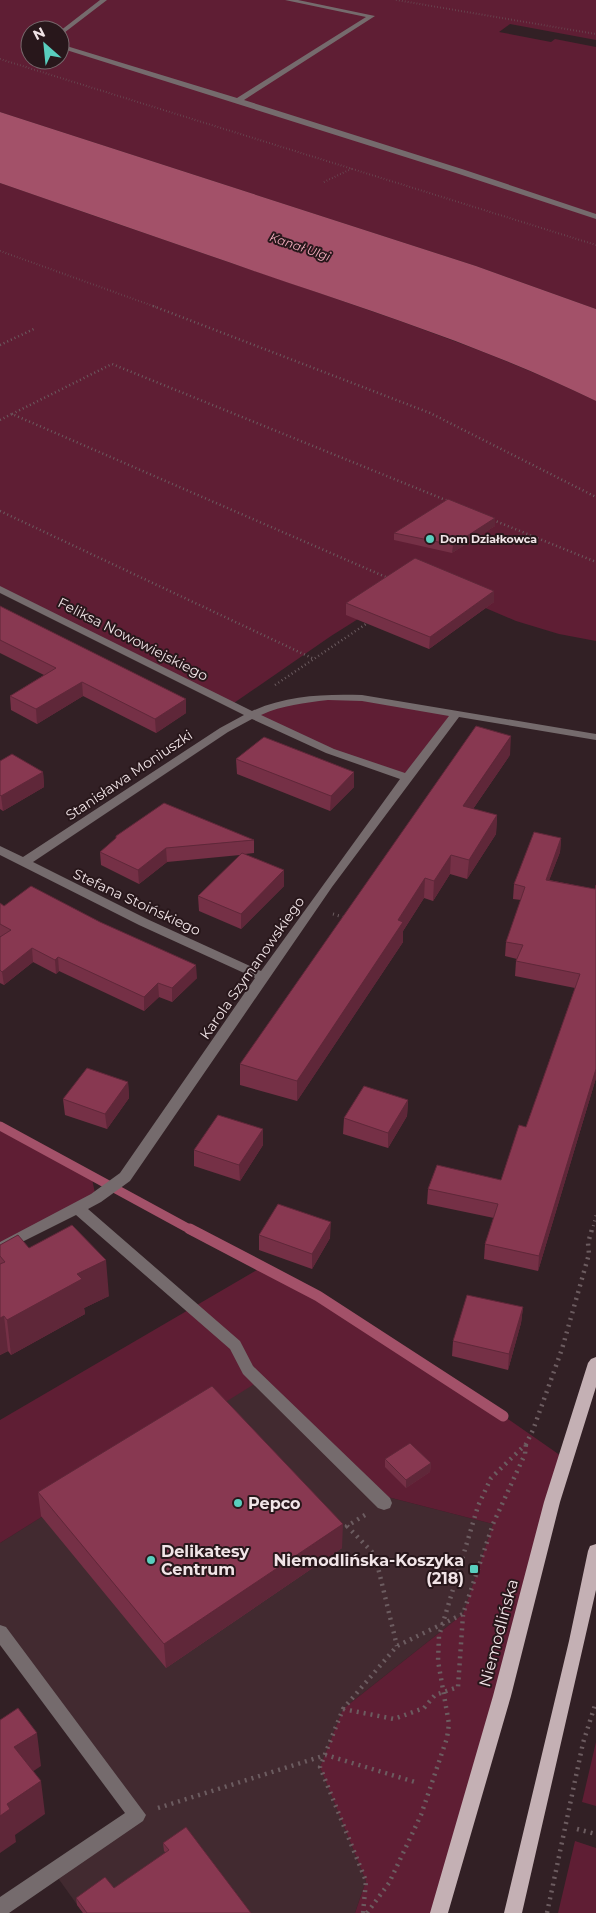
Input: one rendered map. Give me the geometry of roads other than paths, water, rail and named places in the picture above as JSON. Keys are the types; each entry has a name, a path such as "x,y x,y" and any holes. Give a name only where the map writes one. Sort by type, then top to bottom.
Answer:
{"main road":[{"name":"Niemodlińska","path":"439,1913 502,1696 552,1502 596,1363"},
{"path":"513,1913 573,1660 596,1551"}],"street":[{"path":"70,25 104,0"},
{"path":"238,101 372,16 288,0"},
{"path":"70,49 459,171 596,217"},
{"name":"Feliksa Nowowiejskiego","path":"0,589 252,716 330,751 406,777"},
{"name":"Stanisława Moniuszki","path":"24,862 224,730 274,705 296,700 328,697 362,698 596,737"},
{"name":"Karola Szymanowskiego","path":"0,1248 96,1198 125,1177 316,901 406,777 457,714"},
{"name":"Stefana Stoińskiego","path":"0,850 143,922 264,977"},
{"path":"78,1208 235,1346 248,1370 384,1503"},
{"path":"0,1632 137,1815 0,1908"}],"water":[{"name":"Kanał Ulgi","path":"0,112 476,266 596,309 596,401 521,367 445,337 0,183"}],"waterway":[{"path":"0,1126 193,1231"},
{"path":"190,1229 318,1296 503,1416"}],"place":[{"name":"Dom Działkowca","path":"430,539"},
{"name":"Pepco","path":"238,1503"},
{"name":"Delikatesy Centrum","path":"151,1560"},
{"name":"Niemodlińska-Koszyka (218)","path":"474,1569"}]}
